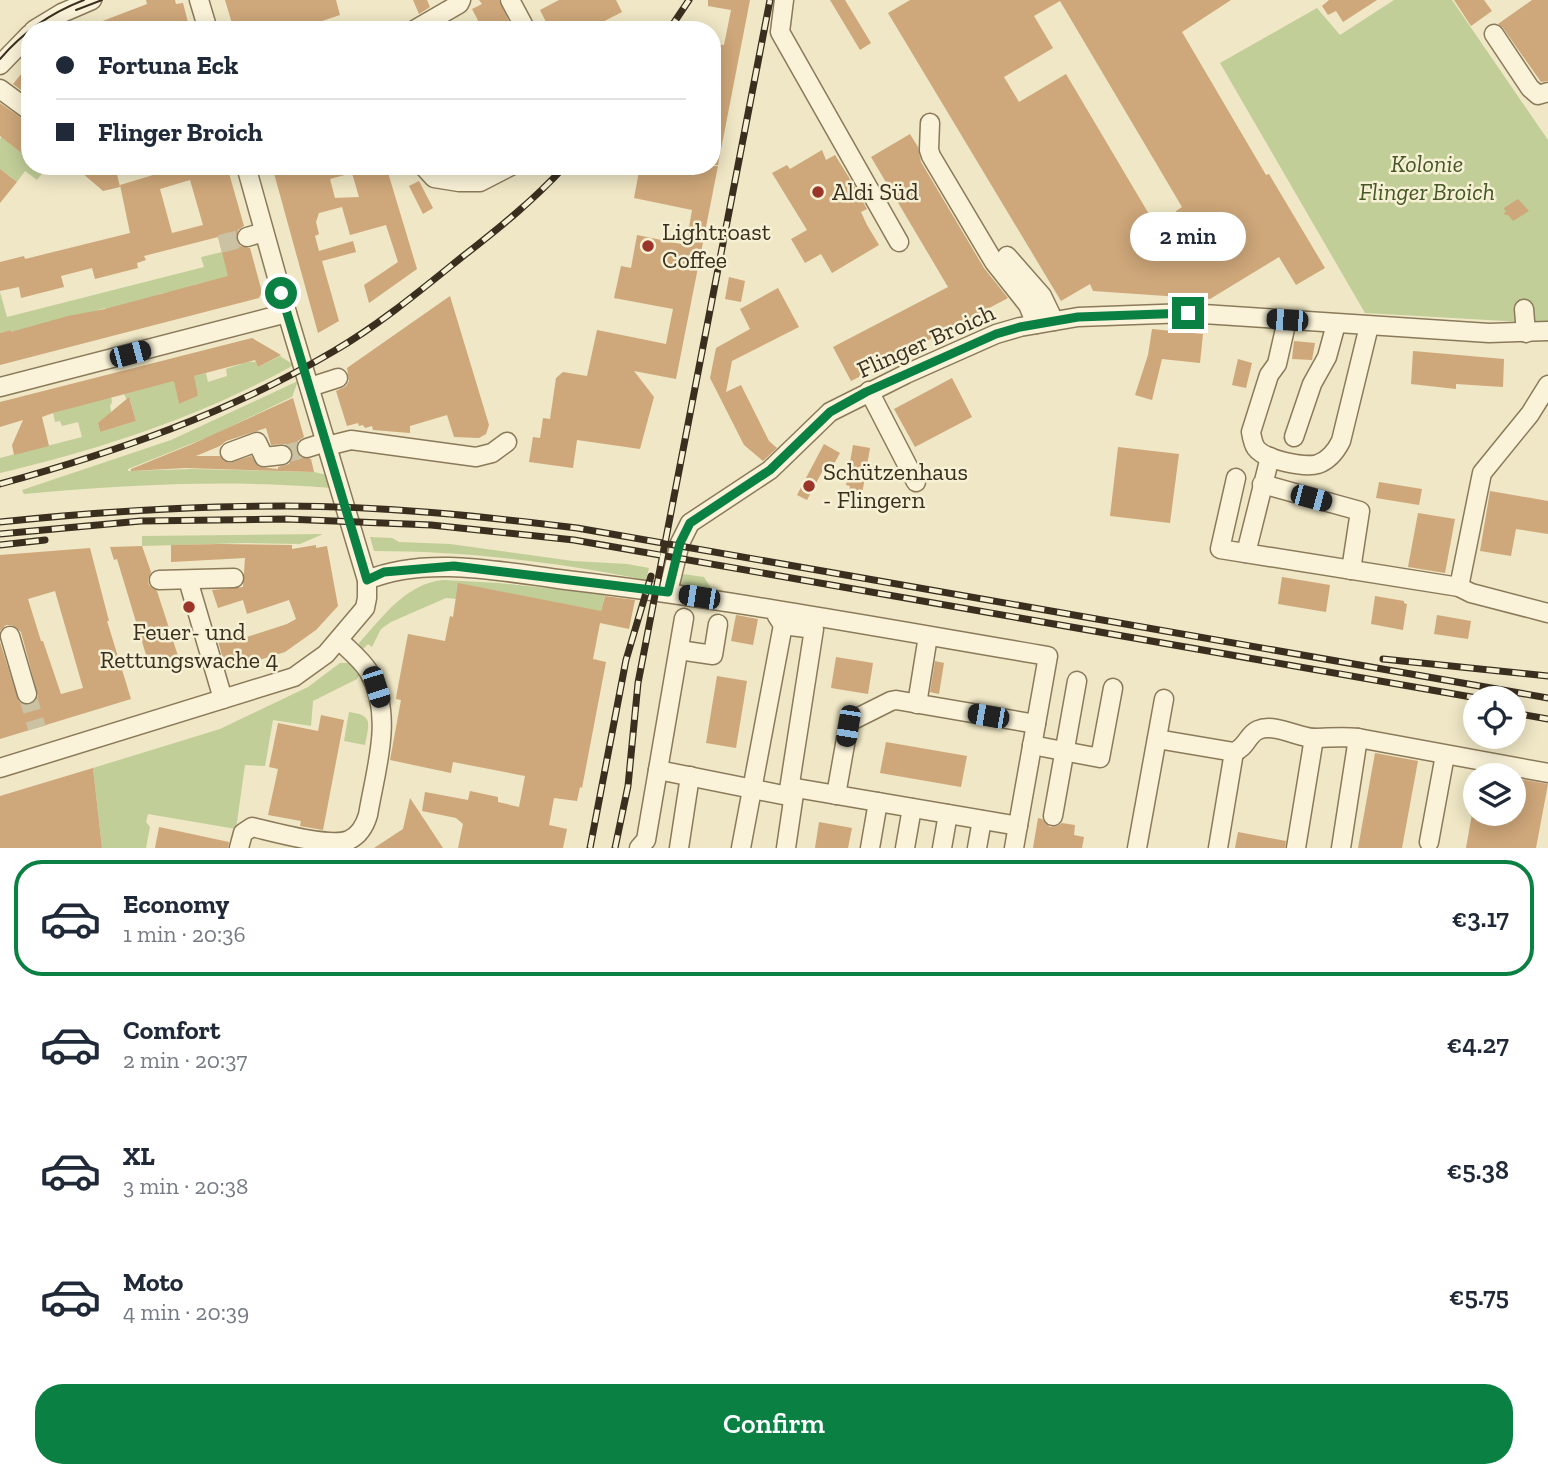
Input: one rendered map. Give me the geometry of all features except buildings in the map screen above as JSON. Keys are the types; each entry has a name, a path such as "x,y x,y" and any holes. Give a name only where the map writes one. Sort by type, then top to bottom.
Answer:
{"street":[{"path":"49,21 92,0"},
{"path":"199,0 205,21"},
{"path":"430,21 459,4 461,0"},
{"path":"510,0 521,21"},
{"path":"785,0 780,32 899,242"},
{"path":"1494,34 1531,88 1538,95 1548,92"},
{"path":"0,65 21,43"},
{"path":"0,89 21,104"},
{"path":"930,123 931,156 994,262 1045,322"},
{"path":"0,768 294,677 326,654 365,608 368,598 367,580 287,313 255,234 247,175"},
{"path":"432,175 434,178 459,182 481,182 494,175"},
{"path":"1007,256 1042,296 1045,322"},
{"path":"1524,309 1527,333"},
{"path":"0,387 287,313"},
{"name":"Flinger Broich","path":"668,592 680,543 690,523 763,475 830,412 869,391 996,334 1045,322 1117,315 1188,313 1369,326 1527,333 1548,331"},
{"path":"1287,320 1277,364 1269,375 1251,432 1255,447 1261,453 1305,466 1319,464 1336,450 1341,441 1369,326"},
{"path":"1294,437 1312,384 1327,357 1336,324"},
{"path":"310,387 338,379"},
{"path":"1459,587 1482,473 1530,414 1548,385"},
{"path":"869,391 916,482"},
{"path":"307,448 351,440 476,457 492,453 507,442"},
{"path":"230,453 257,442 264,457 282,455"},
{"path":"1246,553 1270,457"},
{"path":"1236,478 1220,549 1459,587 1471,593 1548,613"},
{"path":"1262,484 1360,511 1351,570"},
{"path":"367,580 384,572 454,566 668,592 1048,656 1014,848"},
{"path":"159,580 234,578"},
{"path":"188,580 223,699"},
{"path":"772,610 783,625 814,629 791,792 786,848"},
{"path":"639,848 646,839 684,618"},
{"path":"679,650 713,655 718,624"},
{"path":"741,848 783,625"},
{"path":"10,636 27,694"},
{"path":"917,704 928,636"},
{"path":"239,848 243,833 252,827 330,844 350,844 364,828 383,713 368,669 339,640"},
{"path":"1053,816 1077,681"},
{"path":"1032,746 1100,758 1114,688"},
{"path":"1137,848 1164,699"},
{"path":"836,795 849,722 891,701 1036,724"},
{"path":"1157,738 1234,752 1244,747 1258,730 1274,730 1314,738 1358,738 1548,773"},
{"path":"1296,848 1314,738"},
{"path":"1341,848 1358,738"},
{"path":"1218,848 1234,752"},
{"path":"1429,842 1445,755"},
{"path":"658,770 752,788 836,795 1018,826"},
{"path":"679,848 690,776"},
{"path":"870,848 878,802"},
{"path":"905,848 912,808"},
{"path":"942,848 948,814"},
{"path":"977,848 982,820"}],"green space":[{"name":"Kolonie Flinger Broich","path":"1394,0 1452,0 1548,140 1548,321 1365,313 1220,63 1317,8 1340,35"},
{"path":"5,133 10,144 21,152 22,175 17,182 0,169 0,139"},
{"path":"222,252 229,277 194,285 195,288 159,294 160,298 106,311 105,308 12,336 11,330 0,333 0,292 7,317 204,267 201,257"},
{"path":"280,356 294,365 224,400 114,442 0,473 0,458 82,437 78,422 62,426 60,421 55,422 53,413 111,396 112,416 98,423 100,432 136,421 130,400 127,400 124,394 177,380 179,404 198,396 189,377 206,373 208,382 227,376 226,369 241,364 240,361 256,362 258,367"},
{"path":"298,381 292,397 213,435 128,471 193,469 314,472 327,475 331,488 215,484 24,494 22,490 171,440"},
{"path":"323,534 300,544 142,546 142,536"},
{"path":"370,537 649,568 646,580 511,559 374,551"},
{"path":"682,574 704,577 711,588 740,596 680,586"},
{"path":"443,580 605,594 601,611 446,598 391,622 381,629 372,647 368,644 361,651 359,643 396,603 417,588"},
{"path":"340,663 349,663 360,674 357,679 313,701 311,726 273,720 265,766 245,765 236,829 148,814 146,822 150,827 146,848 102,848 93,768 220,729 308,687"},
{"path":"349,712 363,715 368,722 365,745 344,741"}],"tunnel":[{"path":"220,244 247,237"},
{"path":"282,455 307,448"},
{"path":"27,694 37,728"}],"tram line":[{"path":"43,21 84,0"},
{"path":"76,10 102,0"},
{"path":"0,59 21,38"}],"railway":[{"path":"675,21 689,0"},
{"path":"615,848 628,786 638,683 770,0"},
{"path":"0,484 171,429 254,393 334,351 400,307 489,236 557,175"},
{"path":"0,522 143,510 322,506 468,516 577,528 1548,698"},
{"path":"0,534 141,521 286,519 431,525 574,540 1463,696"},
{"path":"0,545 45,540"},
{"path":"590,848 626,660 651,576"},
{"path":"1383,659 1548,676"},
{"path":"1526,715 1548,719"}],"place":[{"name":"Aldi Süd","path":"818,192"},
{"name":"Lightroast Coffee","path":"648,246"},
{"name":"Schützenhaus - Flingern","path":"809,486"},
{"name":"Feuer- und Rettungswache 4","path":"189,607"}],"route":[{"path":"281,293 367,580 384,572 454,566 668,592 680,543 690,523 770,470 830,412 866,392 996,334 1020,327 1078,317 1188,313"}]}
